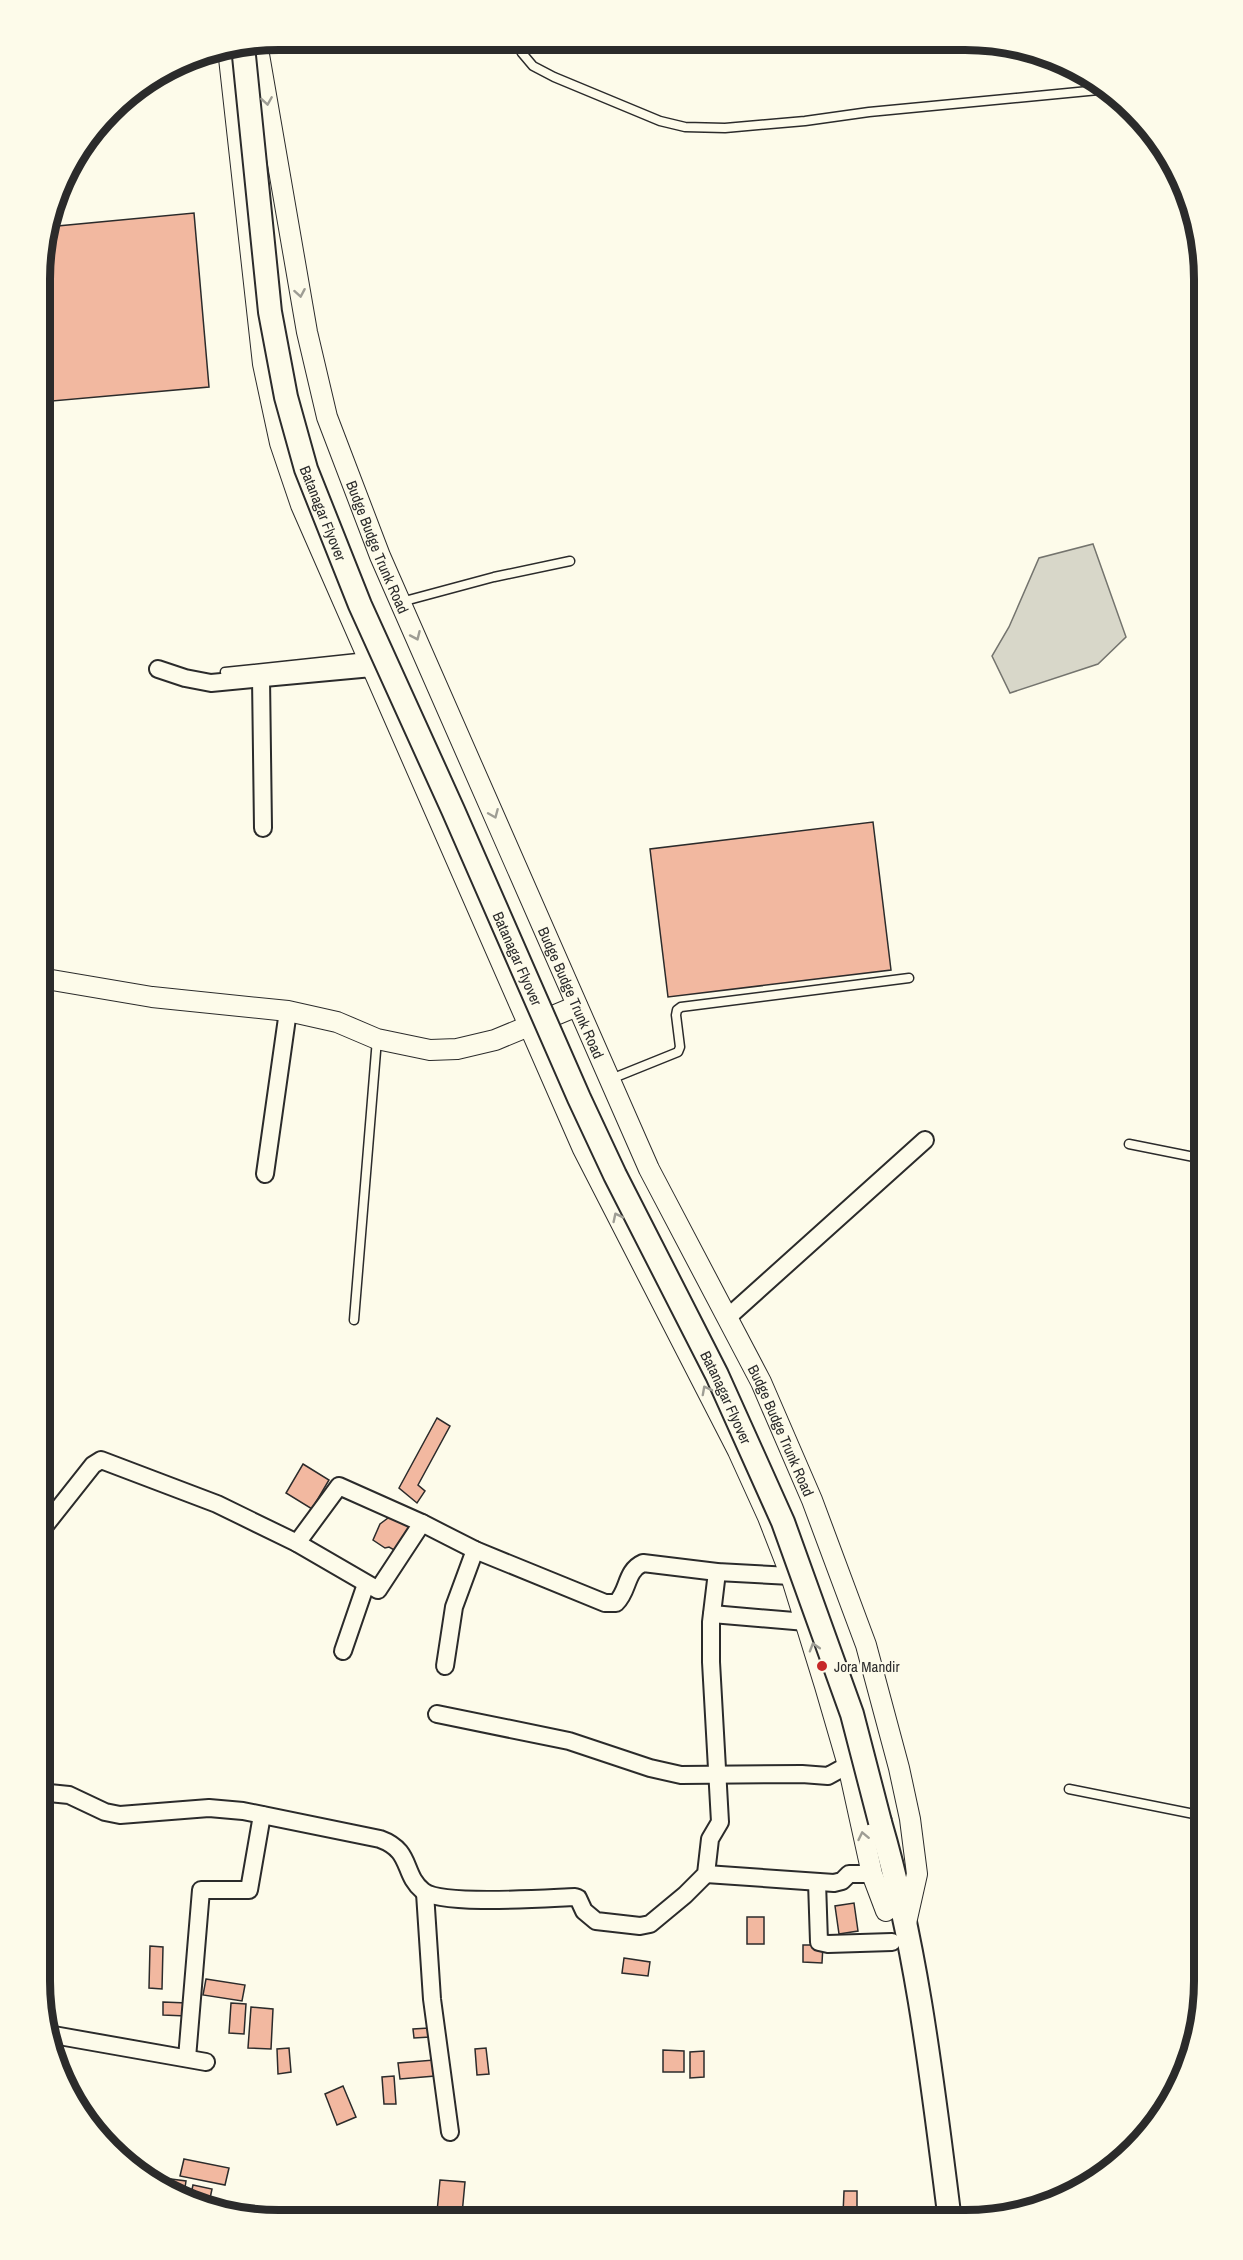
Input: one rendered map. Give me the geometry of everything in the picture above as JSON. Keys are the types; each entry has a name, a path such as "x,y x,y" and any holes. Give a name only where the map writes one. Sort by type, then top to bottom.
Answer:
{"main road":[{"name":"Batanagar Flyover","path":"244,52 270,312 286,397 306,469 360,605 579,1098 615,1175 717,1375 783,1522 852,1714 886,1844"},
{"path":"886,1844 937,2210"},
{"path":"886,1844 886,1911 898,1935 936,2111 949,2210"}],"street":[{"name":"Budge Budge Trunk Road","path":"258,50 307,332 327,417 357,498 649,1169 760,1382 812,1500 866,1646 906,1798 915,1853 916,1874 898,1935"},
{"path":"229,55 263,364 280,443 301,505 430,795 528,1027 594,1170 738,1451 768,1517 806,1622 848,1765 872,1874 886,1911"},
{"path":"158,669 185,678 211,682 261,678 370,663"},
{"path":"261,678 263,828"},
{"path":"50,980 152,997 288,1011 337,1022 377,1039 430,1050 457,1049 495,1040 577,1006"},
{"path":"265,1174 288,1011"},
{"path":"727,1317 925,1140"},
{"path":"50,1518 93,1465 101,1461 201,1497 297,1543 378,1590 422,1523"},
{"path":"297,1543 339,1486 422,1523 475,1550 611,1604 620,1599 631,1573 636,1566 643,1563 717,1572 791,1576"},
{"path":"445,1666 454,1607 475,1550"},
{"path":"50,1794 78,1798 105,1812 120,1815 209,1808 262,1815 389,1843 397,1848 417,1886 425,1893 434,1896 470,1899 575,1897 578,1898 584,1911 596,1921 640,1926 650,1924 706,1874 710,1839 720,1822 711,1662 712,1614 717,1572"},
{"path":"343,1651 366,1584"},
{"path":"712,1614 806,1622"},
{"path":"437,1714 569,1741 664,1772 681,1775 828,1776 848,1765"},
{"path":"187,2058 201,1890 249,1890 262,1815"},
{"path":"706,1874 837,1883 849,1874 872,1874"},
{"path":"817,1882 819,1942 828,1944 898,1935"},
{"path":"425,1893 432,1999 450,2132"},
{"path":"56,2035 206,2062"}],"lane":[{"path":"520,50 533,66 554,77 660,121 685,127 725,128 794,122 868,112 1095,90"},
{"path":"401,602 494,577 570,561"},
{"path":"225,672 370,663"},
{"path":"609,1079 678,1052 680,1047 676,1015 677,1010 681,1007 909,978"},
{"path":"354,1320 377,1039"},
{"path":"1129,1144 1194,1157"},
{"path":"1069,1789 1194,1814"}],"shaded area":[{"path":"1093,544 1126,637 1098,664 1010,693 992,656 1009,627 1039,558"}],"building":[{"path":"194,213 209,387 50,401 50,263 56,226"},
{"path":"873,822 891,970 668,997 650,849"},
{"path":"437,1418 450,1426 418,1485 425,1491 417,1503 399,1488"},
{"path":"303,1464 329,1480 312,1509 286,1493"},
{"path":"392,1515 414,1525 398,1552 389,1547 385,1548 373,1540 380,1524"},
{"path":"854,1903 858,1931 839,1934 835,1906"},
{"path":"747,1917 764,1917 764,1944 747,1944"},
{"path":"803,1945 823,1945 822,1963 803,1962"},
{"path":"150,1946 163,1947 162,1989 149,1988"},
{"path":"624,1958 650,1962 648,1976 622,1973"},
{"path":"206,1979 245,1985 242,2001 203,1995"},
{"path":"163,2002 187,2003 186,2016 163,2015"},
{"path":"231,2003 246,2004 244,2034 229,2033"},
{"path":"251,2007 273,2009 271,2049 248,2048"},
{"path":"429,2028 430,2037 414,2038 413,2029"},
{"path":"289,2048 291,2072 278,2074 277,2049"},
{"path":"486,2048 489,2074 477,2075 475,2049"},
{"path":"663,2050 684,2051 684,2072 663,2072"},
{"path":"704,2051 704,2077 690,2078 690,2052"},
{"path":"434,2060 435,2076 400,2079 398,2063"},
{"path":"394,2076 396,2104 384,2104 382,2077"},
{"path":"343,2086 356,2117 337,2125 325,2094"},
{"path":"184,2159 229,2168 225,2185 180,2176"},
{"path":"171,2179 186,2181 185,2190 170,2183"},
{"path":"440,2180 465,2182 462,2210 437,2210"},
{"path":"193,2185 212,2189 210,2200 191,2193"},
{"path":"844,2191 857,2191 857,2210 843,2210"}],"place":[{"name":"Jora Mandir","path":"822,1666"}]}
